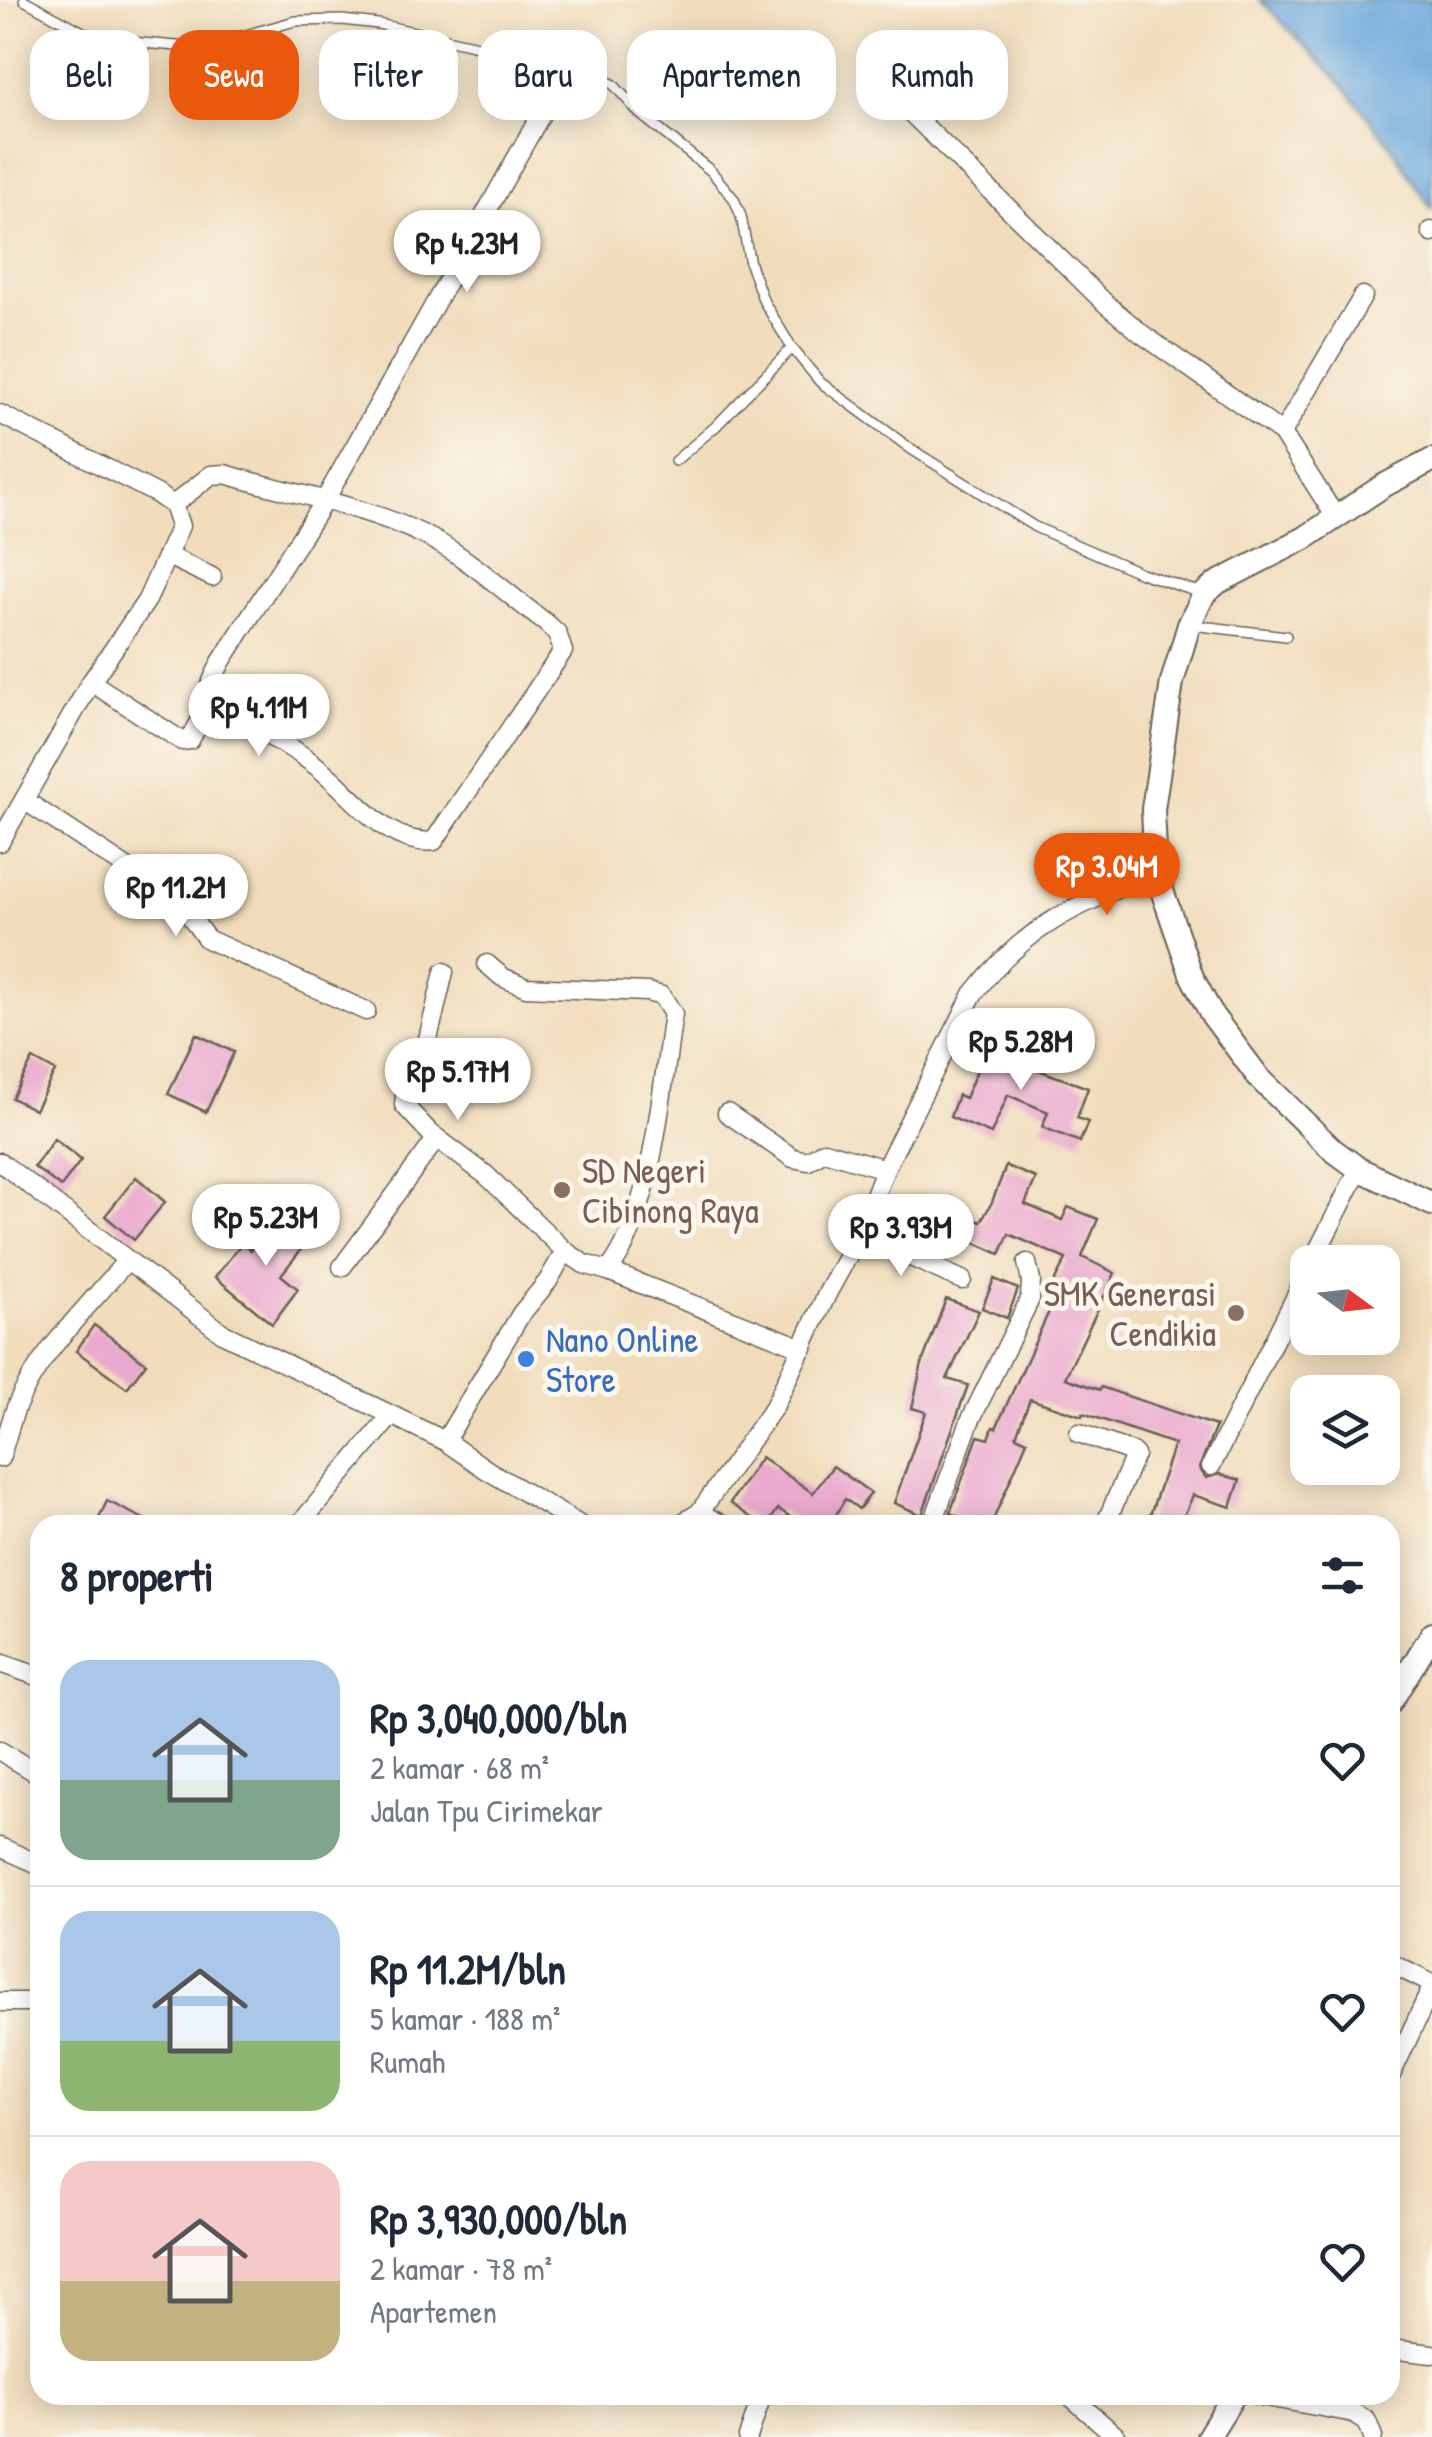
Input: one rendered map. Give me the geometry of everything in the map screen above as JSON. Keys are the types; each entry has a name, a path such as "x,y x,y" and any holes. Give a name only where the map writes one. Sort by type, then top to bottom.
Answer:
{"street":[{"path":"91,682 176,740 190,740 204,714 221,662 326,498 538,120"},
{"path":"918,120 1105,304 1282,433 1336,519"},
{"path":"1282,433 1364,296"},
{"path":"0,414 173,505 180,526 147,600 91,682 0,842"},
{"path":"1432,460 1383,486 1336,519 1218,583 1189,625 1172,682 1153,821 1156,873 1192,977 1212,1015 1285,1106 1359,1168 1432,1204"},
{"path":"173,505 211,475 224,474 326,498 437,542 557,633 563,642 560,658 434,841 406,841 314,764 238,721 204,714"},
{"path":"168,556 212,578"},
{"path":"24,800 177,900 207,939 366,1011"},
{"path":"696,1515 774,1406 860,1234 884,1169 973,994 992,969 1039,928 1074,906 1156,873"},
{"path":"487,964 502,978 526,987 647,992 662,996 669,1004 672,1014 649,1161 627,1245 608,1271"},
{"path":"444,972 428,1039 403,1096 404,1105 414,1118 486,1174 565,1251 584,1264 803,1348"},
{"path":"727,1113 793,1158 808,1162 824,1151 835,1152 884,1169"},
{"path":"342,1267 437,1138"},
{"path":"1320,1245 1359,1168"},
{"path":"2,1170 236,1342 445,1441 563,1515"},
{"path":"860,1234 962,1280"},
{"path":"445,1441 521,1314 548,1281 565,1251"},
{"path":"0,1458 29,1382 58,1340 126,1261"},
{"path":"936,1515 970,1421 1030,1298 1027,1263"},
{"path":"1212,1466 1290,1308"},
{"path":"307,1515 391,1416"},
{"path":"1079,1433 1135,1455 1109,1515"},
{"path":"546,1515 551,1508"},
{"path":"699,1513 703,1515"},
{"path":"1400,1672 1432,1634"},
{"path":"0,1664 30,1673"},
{"path":"0,1751 30,1769"},
{"path":"0,1846 30,1860"},
{"path":"1400,1968 1432,1986 1400,2055"},
{"path":"0,2002 30,2002"},
{"path":"1400,2351 1432,2354"},
{"path":"748,2437 759,2405"},
{"path":"1080,2405 1117,2437"},
{"path":"1208,2437 1228,2405"},
{"path":"1310,2405 1354,2413 1367,2421 1372,2437"}],"lane":[{"path":"24,0 96,39 169,46"},
{"path":"260,30 295,20 342,20 378,24 478,47"},
{"path":"607,81 710,171 734,198 764,302 792,348 820,382 911,449 1035,526 1141,573 1218,583"},
{"path":"675,462 792,348"},
{"path":"1189,625 1286,636"}],"water":[{"path":"1260,0 1432,0 1432,210 1390,145 1343,85"}],"building":[{"path":"196,1034 234,1052 206,1112 168,1094"},
{"path":"1017,1038 1038,1047 1030,1067 1088,1088 1077,1118 1088,1122 1080,1142 1042,1127 1048,1112 1008,1095 991,1134 950,1117 958,1095 965,1098 986,1049 1008,1058"},
{"path":"33,1059 55,1071 35,1110 12,1098"},
{"path":"54,1139 81,1160 61,1187 34,1167"},
{"path":"1006,1166 1036,1178 1025,1204 1062,1220 1068,1207 1098,1219 1082,1257 1115,1273 1065,1378 1216,1426 1199,1468 1206,1478 1220,1474 1240,1480 1231,1507 1193,1495 1184,1515 1150,1515 1174,1444 1030,1399 1016,1436 1027,1441 995,1515 950,1513 978,1436 989,1439 993,1427 996,1428 1056,1296 1049,1292 1066,1259 1009,1234 1000,1254 969,1240 977,1220 981,1222"},
{"path":"136,1177 165,1202 134,1240 105,1216"},
{"path":"280,1213 311,1237 281,1275 298,1289 272,1324 215,1277 242,1243 251,1250"},
{"path":"994,1279 1018,1289 1007,1318 982,1308"},
{"path":"946,1299 979,1311 947,1379 968,1385 922,1515 894,1503 926,1412 912,1408 922,1363"},
{"path":"94,1325 146,1363 127,1388 76,1351"},
{"path":"761,1457 813,1493 833,1466 871,1493 859,1509 845,1499 836,1515 788,1515 778,1509 774,1515 747,1515 730,1503"},
{"path":"107,1501 136,1515 101,1515"}],"place":[{"name":"SD Negeri Cibinong Raya","path":"562,1190"},
{"name":"SMK Generasi Cendikia","path":"1236,1313"},
{"name":"Nano Online Store","path":"526,1359"}]}
